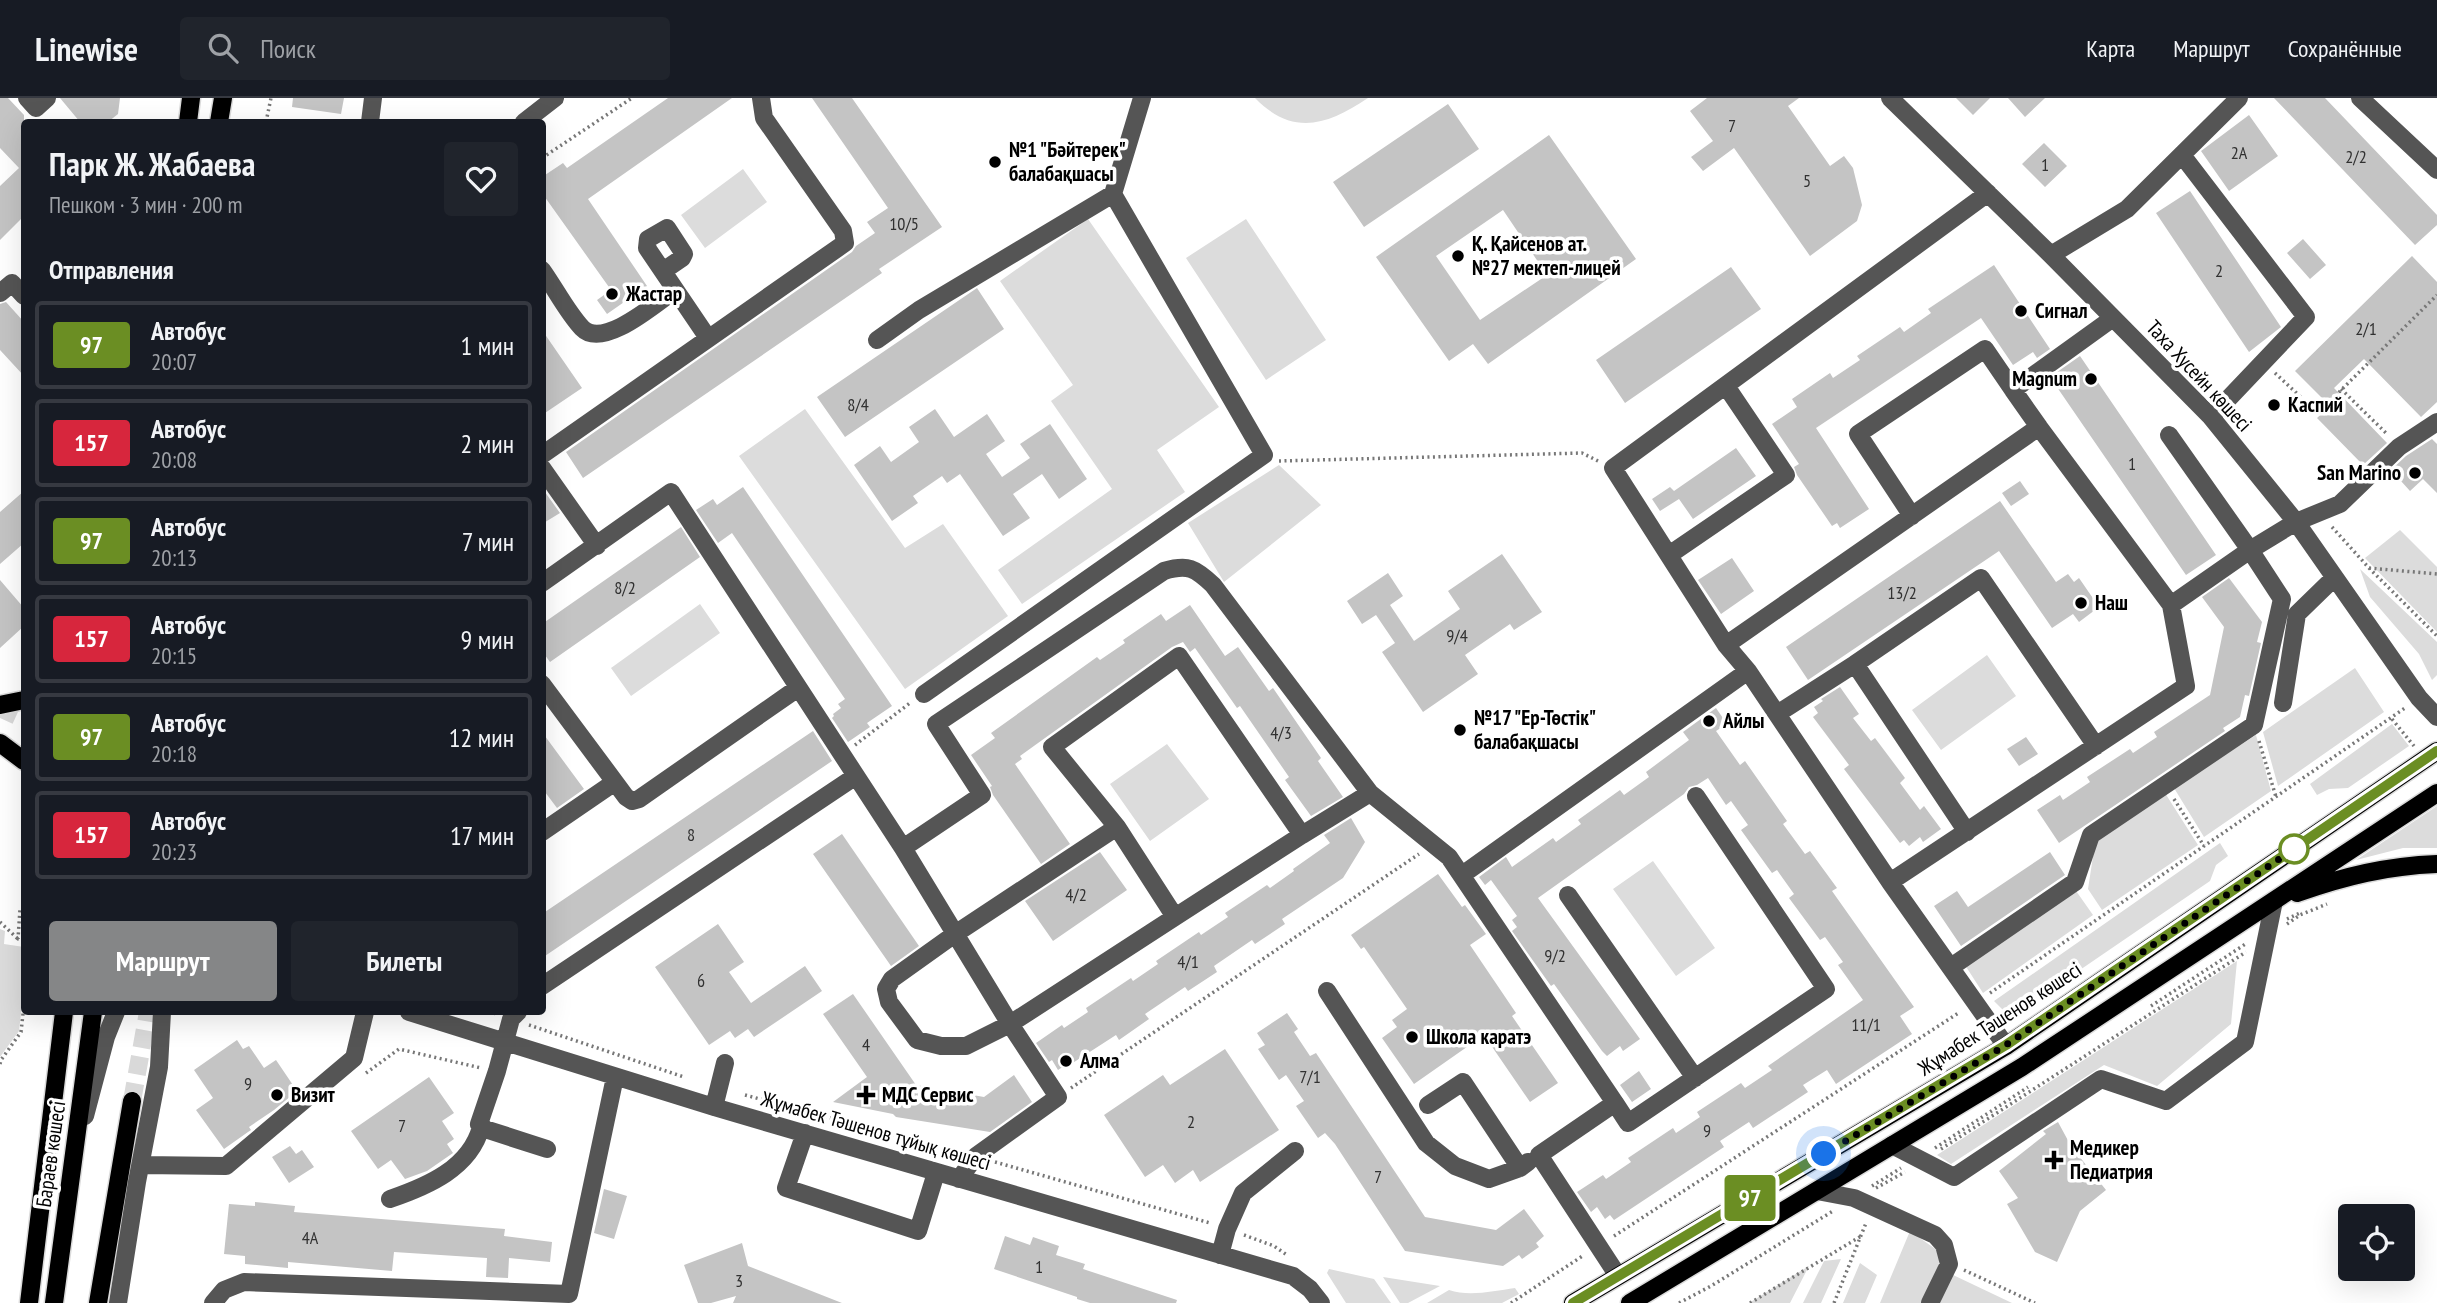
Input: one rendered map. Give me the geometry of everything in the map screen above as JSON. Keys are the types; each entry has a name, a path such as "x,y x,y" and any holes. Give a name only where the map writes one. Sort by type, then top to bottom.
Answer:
{"main road":[{"path":"188,119 191,98"},
{"path":"220,119 223,98"},
{"path":"0,705 21,701"},
{"path":"0,743 21,759"},
{"name":"Жұмабек Тәшенов көшесі","path":"1573,1303 2006,1045 2437,751"},
{"path":"1630,1303 2022,1068 2437,793"},
{"path":"2274,901 2342,877 2399,865 2437,864"},
{"path":"29,1303 64,1015"},
{"name":"Бараев көшесі","path":"54,1303 93,1015"},
{"path":"98,1303 132,1101"}],"street":[{"path":"27,98 36,108 47,98"},
{"path":"370,119 373,98"},
{"path":"528,119 555,98"},
{"path":"546,452 845,243 843,231 764,118 761,98"},
{"path":"877,340 919,310 1112,194 1142,98"},
{"name":"Таха Хусейн көшесі","path":"1890,98 2051,255 2211,417 2296,522 2419,698 2437,717"},
{"path":"2051,255 2127,209 2239,98"},
{"path":"2360,98 2436,166"},
{"path":"2182,155 2306,317 2211,417"},
{"path":"1988,193 1613,468 1726,645 1748,671 1890,882 2006,1045"},
{"path":"923,694 1264,455 1112,194"},
{"path":"663,271 708,338"},
{"path":"546,276 582,328 595,335 618,328 675,290"},
{"path":"0,293 12,283 21,293"},
{"path":"2013,390 2113,318"},
{"path":"1890,882 2186,686 2171,605 2039,427 1985,349 1858,434 1912,516"},
{"path":"1668,555 1786,475 1726,386"},
{"path":"2171,605 2250,550 2296,522 2340,504 2399,447 2437,422"},
{"path":"1726,645 2039,427"},
{"path":"1951,967 2075,882 2091,835 2254,725 2282,599 2169,435"},
{"path":"546,474 597,545"},
{"path":"546,580 671,492 856,776 1058,1097 976,1156 959,1179"},
{"path":"902,848 982,795 936,724 1164,572 1181,566 1198,571 1213,585 1370,793 1449,857 1628,1123 1826,989 1696,796"},
{"path":"1777,714 1981,578 2096,746"},
{"path":"2283,703 2297,614 2334,578"},
{"path":"1175,918 1117,827 1052,747 1179,656 1302,835"},
{"path":"1855,664 1967,832"},
{"path":"1462,875 1748,671"},
{"path":"546,689 626,797 636,801 798,688"},
{"path":"546,983 856,776"},
{"path":"546,829 615,782"},
{"path":"1117,827 892,979 886,989 888,1002 917,1040 941,1046 966,1046 1010,1024 1370,793"},
{"path":"1568,895 1695,1078"},
{"path":"1892,1145 1954,1177 2101,1079 2166,1101 2245,1042 2274,901"},
{"path":"1327,992 1426,1143 1455,1167 1489,1179 1520,1168 1615,1103"},
{"path":"72,1164 106,1037 115,1015"},
{"path":"118,1303 159,1067 162,1015"},
{"path":"141,1165 226,1166 354,1058 364,1015"},
{"name":"Жұмабек Тәшенов тұйық көшесі","path":"420,1015 713,1107 1293,1276 1310,1289 1321,1303"},
{"path":"390,1199 426,1186 463,1160 477,1141 481,1127 479,1124 514,1015"},
{"path":"713,1107 725,1063"},
{"path":"213,1303 224,1290 244,1282 418,1296 569,1294 615,1077"},
{"path":"1428,1105 1462,1082 1520,1168"},
{"path":"481,1127 547,1149"},
{"path":"805,1133 786,1188 918,1231 936,1173"},
{"path":"1220,1255 1227,1229 1243,1193 1295,1151"},
{"path":"1539,1155 1618,1276"},
{"path":"1817,1191 1867,1197 1935,1235 1944,1245 1949,1264 1930,1303"}],"path":[{"path":"267,119 271,98"},
{"path":"546,155 632,98"},
{"path":"2263,362 2318,412 2437,295"},
{"path":"2341,389 2399,447"},
{"path":"1264,455 1281,462 1582,453 1613,468"},
{"path":"2318,512 2437,636"},
{"path":"2369,568 2437,574"},
{"path":"842,755 923,694"},
{"path":"2254,725 2276,797"},
{"path":"2166,785 2204,846"},
{"path":"1058,1097 1433,844"},
{"path":"1834,1303 1863,1235 1867,1197 1879,1181 1921,1160 2267,934 2328,901 2301,915 2267,934 2140,1013"},
{"path":"18,939 21,909"},
{"path":"0,922 21,940"},
{"path":"0,1064 21,1031 23,1015"},
{"path":"514,1015 718,1088 976,1156 1227,1229 1275,1246 1294,1260"},
{"path":"1678,1303 1867,1197 2128,1021"},
{"path":"1867,1197 1879,1181"},
{"path":"1750,1303 1863,1235"},
{"path":"1949,1264 2035,1303"}],"shaded area":[{"path":"1255,98 1368,98 1339,115 1311,123 1283,118"},
{"path":"743,169 767,202 705,248 681,215"},
{"path":"1088,219 1219,407 1157,450 1185,492 1022,604 998,570 1112,489 1051,401 1073,385 1000,281"},
{"path":"1246,219 1326,340 1266,380 1186,258"},
{"path":"805,409 905,548 943,524 1008,616 905,689 739,456"},
{"path":"1279,465 1321,505 1224,582 1188,523"},
{"path":"2400,530 2437,567 2437,632 2365,558"},
{"path":"2360,569 2437,642 2437,675 2432,680 2419,654 2370,597"},
{"path":"700,604 720,633 631,696 611,668"},
{"path":"1987,655 2016,696 1941,750 1912,710"},
{"path":"2355,668 2384,712 2278,786 2263,732"},
{"path":"2392,724 2409,746 2348,788 2329,789 2317,795 2310,784"},
{"path":"2256,735 2271,791 2204,837 2174,788"},
{"path":"1167,744 1209,799 1150,841 1110,784"},
{"path":"2165,793 2198,845 2102,910 2088,889 2096,837"},
{"path":"2437,806 2437,848 2403,848 2356,860"},
{"path":"2220,843 2228,856 2216,865 2210,881 2017,1013 2003,1010 1994,1001"},
{"path":"1653,861 1715,948 1676,976 1613,889"},
{"path":"2074,888 2093,915 1983,993 1963,962"},
{"path":"0,929 5,931 4,944 21,947 21,1013 19,1031 0,1057"},
{"path":"2237,961 2231,1024 2157,1086 2104,1065 1951,1164 1937,1155"},
{"path":"1910,1231 1941,1253 1937,1272 1922,1303 1880,1303"},
{"path":"1841,1259 1821,1303 1803,1303 1824,1261"},
{"path":"1860,1263 1877,1275 1865,1303 1843,1303"},
{"path":"1809,1266 1790,1303 1749,1303"},
{"path":"1329,1269 1374,1279 1391,1303 1346,1303 1327,1273"},
{"path":"1951,1274 2012,1303 1937,1303"},
{"path":"1383,1277 1440,1286 1408,1303 1400,1303"},
{"path":"1515,1288 1519,1294 1502,1303 1427,1303 1449,1290 1473,1293"}],"building":[{"path":"0,98 8,98 24,115 24,119 21,119 21,219 0,240 0,186 19,168 0,148"},
{"path":"60,98 120,98 118,114 112,119 78,119"},
{"path":"293,98 344,98 341,114 292,107"},
{"path":"668,98 732,98 588,199 647,286 607,314 597,300 611,290 546,199 546,174 563,163 567,168"},
{"path":"812,98 852,98 942,227 879,269 882,273 583,478 566,452 852,252 875,233 867,222 888,208"},
{"path":"1707,98 1799,98 1788,106 1830,166 1844,156 1853,168 1862,205 1857,221 1810,256 1734,148 1703,171 1691,157 1713,141 1690,111"},
{"path":"1956,98 1990,98 1973,115"},
{"path":"2008,98 2045,98 2025,117"},
{"path":"2274,98 2325,98 2437,215 2437,225 2415,245"},
{"path":"1448,104 1479,149 1364,227 1333,182"},
{"path":"2249,115 2278,156 2229,191 2201,151"},
{"path":"1549,135 1636,259 1488,364 1473,344 1449,361 1376,257","holes":["1503,210 1547,275 1480,320 1436,256"]},
{"path":"2044,143 2067,166 2045,187 2022,164"},
{"path":"2190,191 2281,327 2249,352 2156,213"},
{"path":"2303,239 2326,265 2310,279 2287,253"},
{"path":"2412,256 2437,282 2437,402 2421,417 2364,359 2334,388 2387,443 2363,465 2317,418 2330,406 2295,371"},
{"path":"1994,265 2050,349 2037,358 2033,352 2013,365 1981,318 1816,428 1869,509 1840,528 1837,523 1832,526 1797,475 1794,467 1799,464 1772,424 1797,407 1792,399 1830,373 1833,378 1860,360 1857,356 1900,327 1904,332 1931,313 1928,309"},
{"path":"1731,267 1761,309 1625,403 1596,360"},
{"path":"977,288 1004,329 845,437 817,397"},
{"path":"6,302 21,319 21,373 0,350 0,304"},
{"path":"546,336 582,388 546,412"},
{"path":"2080,356 2216,555 2186,575 2050,377"},
{"path":"935,409 954,437 987,414 1005,441 986,454 1002,477 1030,458 1020,444 1050,424 1087,479 1059,499 1042,474 1013,494 1030,518 1003,536 960,474 947,483 942,476 913,496 918,503 892,521 854,465 880,446 891,462 919,442 909,427"},
{"path":"2432,439 2437,444 2437,493 2423,479 2410,491 2391,470 2406,456"},
{"path":"1736,448 1756,476 1693,519 1679,499 1660,511 1652,499 1670,487 1674,491"},
{"path":"2020,481 2029,494 2011,506 2002,493"},
{"path":"743,487 892,706 867,723 870,727 848,742 832,718 841,708 838,704 845,699 732,533 718,543 696,510 713,499 717,505"},
{"path":"21,494 21,546 0,564 0,512"},
{"path":"546,494 560,513 546,522"},
{"path":"2000,501 2056,582 2068,574 2074,582 2079,578 2099,607 2079,622 2073,614 2052,628 1999,551 1808,680 1786,647"},
{"path":"681,527 700,557 550,662 546,656 546,621"},
{"path":"1502,554 1542,612 1514,630 1510,624 1465,655 1478,674 1423,712 1382,652 1395,643 1376,615 1362,624 1347,601 1388,573 1403,596 1390,605 1414,641 1460,609 1448,591"},
{"path":"1732,558 1754,591 1721,614 1698,580"},
{"path":"2229,578 2262,622 2257,642 2261,643 2249,696 2245,695 2240,717 2223,728 2225,731 2059,843 2037,810 2060,795 2063,800 2090,782 2087,777 2130,749 2133,753 2157,737 2154,732 2210,695 2224,627 2202,597"},
{"path":"0,580 21,604 21,629 0,648"},
{"path":"1190,605 1225,656 1238,647 1269,691 1273,688 1321,758 1318,761 1343,797 1311,816 1285,780 1289,777 1240,706 1237,708 1195,648 1190,652 1183,642 1172,647 1020,756 1022,759 1015,764 1070,844 1041,864 993,795 992,786 971,755 995,738 991,733 1097,657 1100,660 1125,643 1123,640 1161,614 1166,621"},
{"path":"1840,687 1859,714 1853,718 1871,741 1875,738 1905,778 1900,783 1920,810 1924,806 1941,829 1923,842 1920,837 1909,846 1904,840 1900,843 1844,769 1849,765 1813,717 1818,713 1814,707 1823,701 1821,699"},
{"path":"1716,708 1727,724 1716,731 1740,765 1745,761 1787,821 1783,824 1805,854 1810,851 1837,888 1832,891 1914,1007 1900,1016 1912,1034 1836,1084 1827,1070 1803,1085 1808,1092 1753,1128 1749,1122 1720,1141 1724,1147 1614,1220 1610,1215 1605,1219 1597,1207 1591,1212 1577,1192 1603,1175 1606,1179 1631,1162 1628,1158 1673,1128 1676,1133 1700,1117 1697,1112 1741,1083 1745,1088 1772,1070 1768,1066 1863,1000 1838,965 1843,962 1825,937 1820,940 1789,898 1794,894 1777,870 1772,873 1741,830 1748,825 1731,801 1726,805 1708,778 1689,787 1684,794 1538,898 1640,1039 1623,1051 1620,1046 1607,1056 1602,1051 1512,931 1517,927 1512,920 1517,916 1491,880 1485,885 1479,877 1506,857 1512,867 1553,838 1556,842 1581,824 1578,820 1620,790 1624,795 1649,777 1646,772 1689,740 1683,732"},
{"path":"813,731 832,761 546,955 546,911"},
{"path":"546,737 584,789 557,808 546,793"},
{"path":"2026,737 2038,754 2019,766 2007,749"},
{"path":"1351,818 1365,842 1343,878 1282,919 1285,924 1255,944 1252,940 1214,966 1217,972 1188,991 1185,987 1145,1014 1149,1019 1119,1040 1116,1035 1058,1070 1052,1060 1049,1062 1036,1043 1062,1025 1064,1028 1088,1012 1086,1008 1131,978 1133,981 1158,964 1156,961 1199,932 1201,935 1228,917 1225,913 1267,885 1270,888 1294,871 1293,869 1330,843 1324,835"},
{"path":"842,834 919,946 891,966 813,854"},
{"path":"1100,852 1127,890 1053,941 1025,901"},
{"path":"2050,852 2065,875 1961,946 1934,906 1957,891 1968,907"},
{"path":"1438,874 1486,934 1470,945 1516,1013 1512,1016 1558,1083 1530,1102 1484,1035 1414,1084 1382,1038 1397,1027 1392,1020 1407,1009 1364,947 1361,949 1351,935"},
{"path":"718,924 744,962 729,972 751,1003 805,966 822,991 754,1037 748,1029 735,1038 730,1031 709,1045 655,967"},
{"path":"853,994 916,1085 984,1097 1014,1075 1032,1102 990,1132 896,1117 893,1114 833,1102 867,1077 823,1014"},
{"path":"1287,1013 1298,1029 1294,1032 1310,1056 1316,1053 1425,1217 1496,1230 1524,1209 1544,1236 1536,1243 1539,1247 1522,1259 1519,1255 1503,1266 1405,1251 1335,1144 1325,1133 1318,1138 1296,1106 1304,1101 1286,1075 1279,1080 1258,1049 1265,1045 1257,1033"},
{"path":"237,1040 243,1049 249,1046 264,1068 276,1060 297,1091 224,1149 196,1110 213,1098 194,1070"},
{"path":"1225,1049 1279,1130 1200,1182 1193,1170 1175,1183 1163,1165 1145,1177 1104,1115 1163,1075 1170,1085"},
{"path":"1639,1071 1651,1089 1632,1102 1620,1085"},
{"path":"429,1077 454,1113 442,1121 454,1139 447,1144 453,1153 427,1171 405,1179 391,1160 378,1169 351,1131"},
{"path":"2058,1122 2071,1146 2106,1190 2080,1211 2057,1262 2035,1252 2007,1204 2018,1198 1999,1171 2046,1134 2043,1131"},
{"path":"290,1146 296,1154 302,1150 314,1167 289,1183 272,1157"},
{"path":"604,1189 627,1196 614,1239 594,1233"},
{"path":"255,1202 295,1206 294,1212 505,1229 504,1236 552,1242 550,1262 509,1258 508,1278 486,1277 487,1258 394,1252 392,1271 288,1262 288,1268 245,1264 245,1256 224,1254 229,1204 255,1206"},
{"path":"1005,1236 1030,1245 1033,1237 1059,1246 1056,1255 1085,1264 1083,1269 1177,1300 1176,1303 1090,1303 994,1269"},
{"path":"742,1243 748,1266 842,1303 733,1303 736,1296 711,1303 698,1303 684,1265"}],"tunnel":[{"path":"0,708 21,718"},
{"path":"132,1101 147,1015"}],"bus line":[{"name":"97","path":"1573,1303 2006,1045 2437,751"}],"place":[{"name":"№1 \"Бәйтерек\" балабақшасы","path":"995,162"},
{"name":"Қ. Қайсенов ат. №27 мектеп-лицей","path":"1458,256"},
{"name":"Жастар","path":"612,294"},
{"name":"Сигнал","path":"2021,311"},
{"name":"Magnum","path":"2091,379"},
{"name":"Каспий","path":"2274,405"},
{"name":"San Marino","path":"2415,473"},
{"name":"Наш","path":"2081,603"},
{"name":"Айлы","path":"1709,721"},
{"name":"№17 \"Ер-Төстік\" балабақшасы","path":"1460,730"},
{"name":"Школа каратэ","path":"1412,1037"},
{"name":"Алма","path":"1066,1061"},
{"name":"Визит","path":"277,1095"},
{"name":"МДС Сервис","path":"866,1095"},
{"name":"Медикер Педиатрия","path":"2054,1160"}],"route":[{"path":"1824,1154 2006,1045 2294,849"}]}
